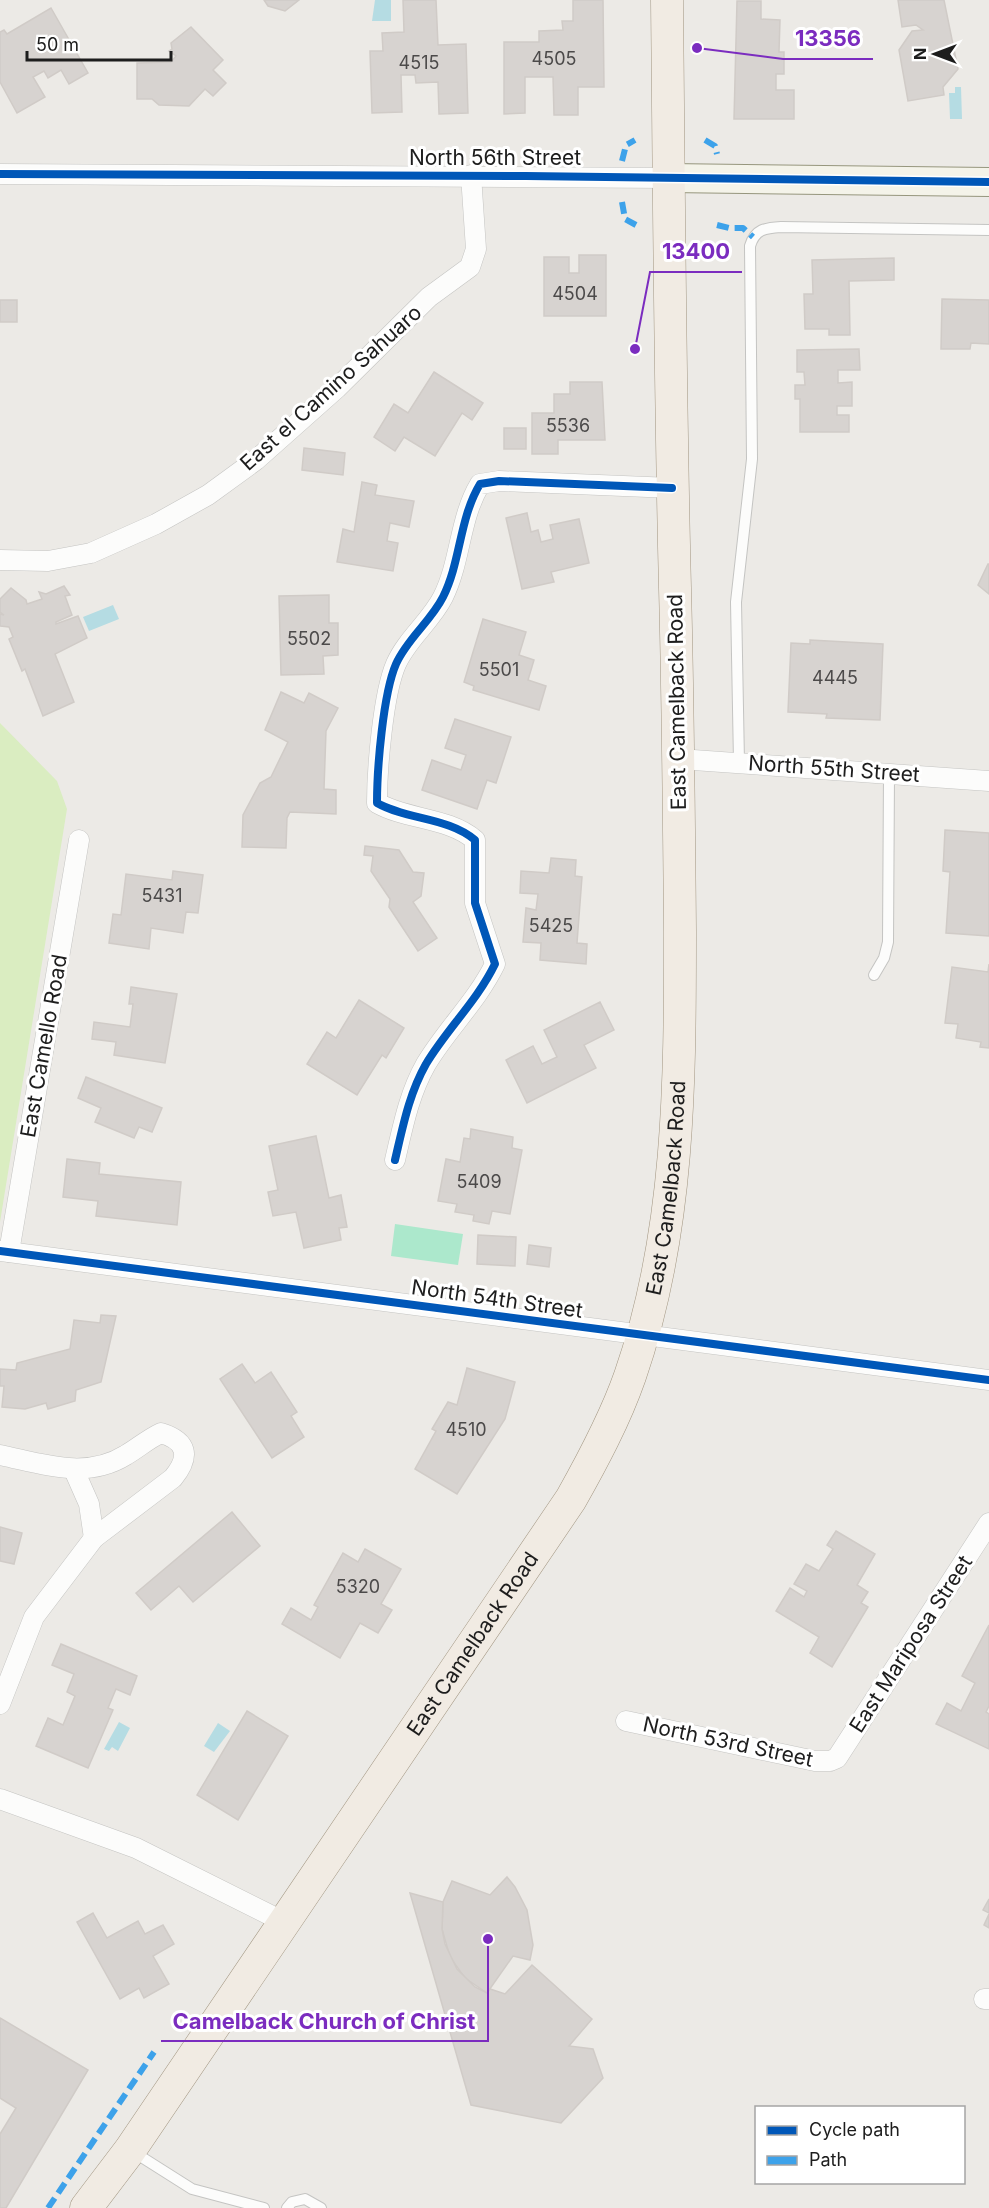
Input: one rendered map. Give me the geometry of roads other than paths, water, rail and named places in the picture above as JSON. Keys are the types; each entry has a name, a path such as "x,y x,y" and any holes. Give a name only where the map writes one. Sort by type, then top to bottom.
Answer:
{"main road":[{"name":"East Camelback Road","path":"86,2208 130,2150 282,1921 571,1499 616,1412 644,1335 667,1223 679,1097 679,759 672,488 667,0"},
{"name":"North 56th Street","path":"669,178 989,182"}],"street":[{"name":"North 56th Street","path":"0,174 471,175 669,178"},
{"name":"East el Camino Sahuaro","path":"0,560 48,561 91,553 156,524 208,495 256,460 337,388 429,297 471,267 476,249 471,175"},
{"path":"395,1160 409,1099 427,1062 487,981 495,964 475,903 475,840 463,829 392,812 377,803 389,683 397,662 443,596 460,548 468,503 480,484 500,481 672,488"},
{"name":"North 55th Street","path":"679,759 989,782"},
{"name":"East Camello Road","path":"4,1252 79,840"},
{"name":"North 54th Street","path":"4,1252 989,1380"},
{"path":"0,1455 75,1470 97,1468 125,1456 161,1432 176,1438 185,1451 184,1466 174,1478 94,1538 34,1617 0,1704"},
{"path":"75,1470 89,1504 94,1538"},
{"name":"East Mariposa Street","path":"830,1761 841,1751 989,1523"},
{"name":"North 53rd Street","path":"626,1721 815,1761 830,1761"},
{"path":"0,1799 136,1848 282,1921"}],"lane":[{"path":"738,762 736,611 752,459 749,344 750,246 753,237 759,230 782,227 989,230"},
{"path":"874,975 884,958 888,942 889,774"},
{"path":"130,2150 192,2189 264,2208"},
{"path":"286,2208 292,2202 305,2199 312,2200 321,2208"}],"water":[{"path":"375,0 391,0 391,21 372,21"},
{"path":"955,87 961,87 962,119 950,119 949,93 955,93"},
{"path":"113,605 119,619 89,631 83,617"},
{"path":"119,1722 130,1728 118,1751 112,1747 109,1751 104,1749"},
{"path":"218,1723 230,1731 214,1752 204,1746"}],"place":[{"name":"13356","path":"697,48"},
{"name":"13400","path":"635,349"},
{"name":"Camelback Church of Christ","path":"488,1939"}]}
